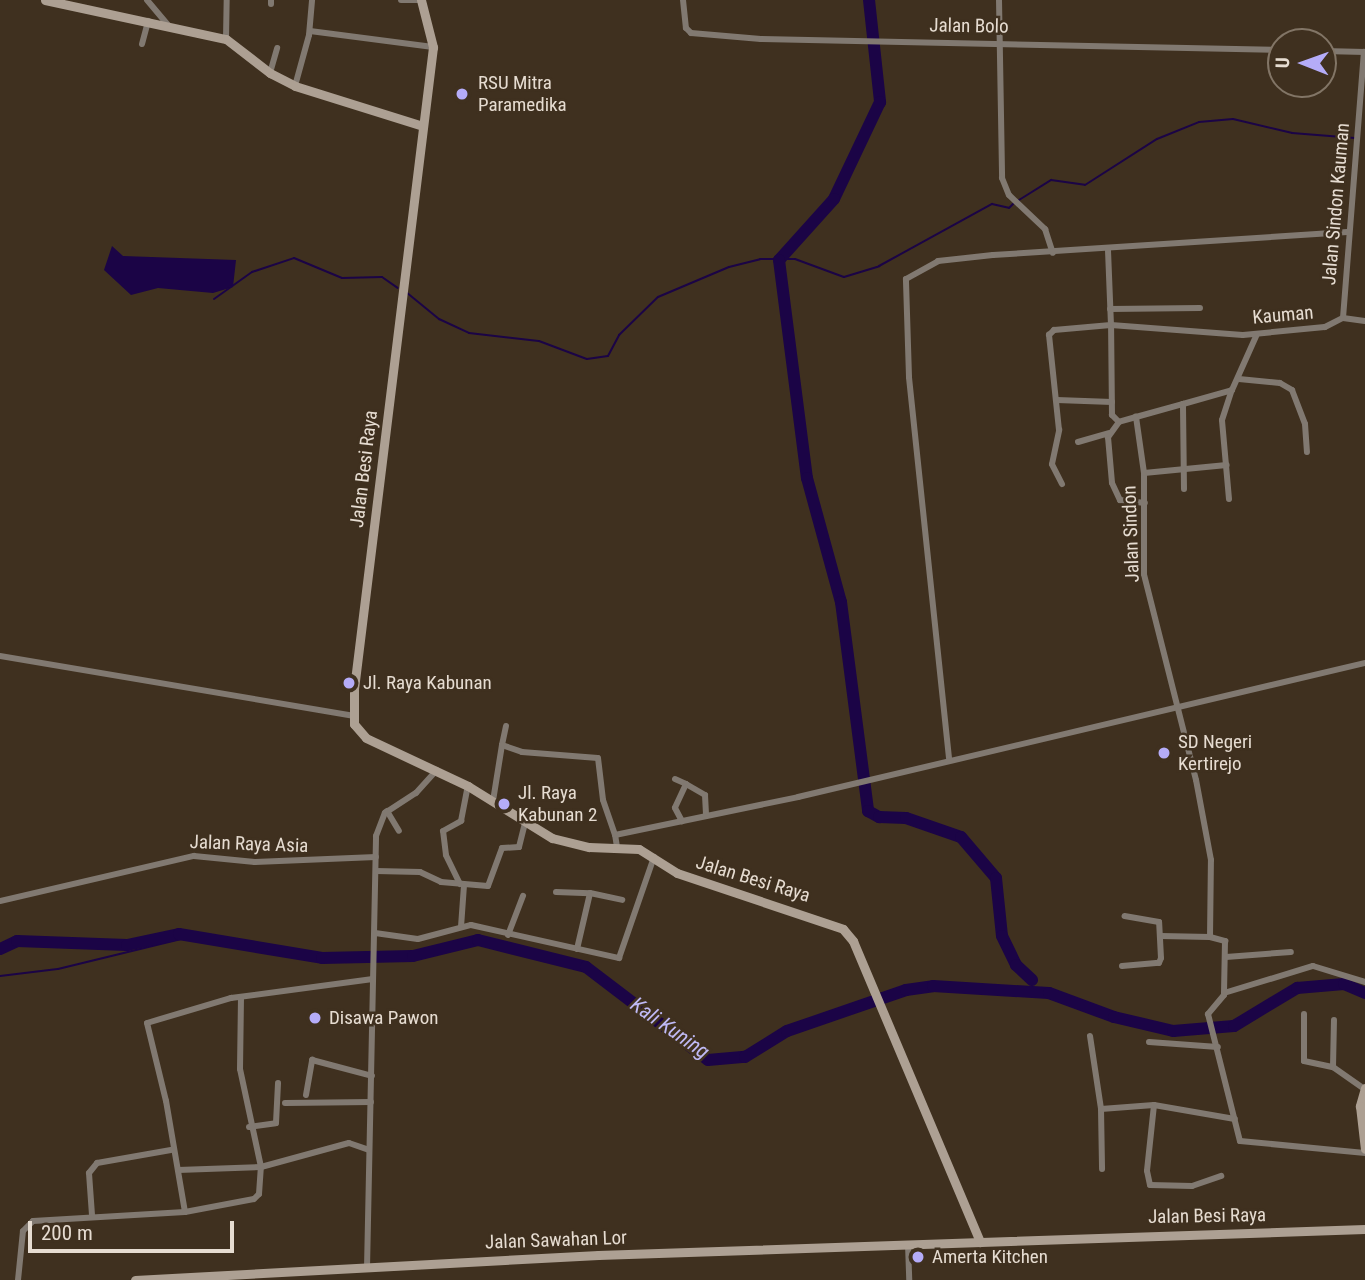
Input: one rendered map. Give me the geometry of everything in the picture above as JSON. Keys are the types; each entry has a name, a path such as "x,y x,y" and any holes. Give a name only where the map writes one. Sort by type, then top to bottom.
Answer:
{"street":[{"path":"45,0 226,39 270,73 295,86 423,126"},
{"path":"147,0 168,25"},
{"path":"226,39 227,0"},
{"path":"295,86 310,31 312,0"},
{"path":"310,31 433,47 420,0 401,0"},
{"name":"Jalan Bolo","path":"683,0 686,28 691,33 1267,50"},
{"path":"999,0 1001,170 1011,197 1045,229 1053,253"},
{"path":"142,44 148,21"},
{"name":"Jalan Besi Raya","path":"433,47 352,716 366,738 468,786 525,823 562,842 639,849 687,878 833,922 853,941 980,1242 1365,1229"},
{"path":"270,73 277,48"},
{"path":"1337,51 1364,52"},
{"name":"Jalan Sindon Kauman","path":"1343,318 1347,232 1356,163 1364,52"},
{"path":"1356,163 1365,164"},
{"path":"949,758 931,605 904,286 912,272 939,261 1347,232"},
{"path":"1108,250 1112,402 1113,417 1119,422"},
{"path":"1110,309 1200,308"},
{"name":"Kauman","path":"1243,335 1325,327 1343,318 1365,321"},
{"path":"1062,484 1052,464 1058,437 1057,400 1049,332 1111,325 1243,335 1249,350"},
{"path":"1229,499 1222,420 1257,334"},
{"path":"1239,379 1280,383 1292,390 1305,424 1307,452"},
{"path":"1078,442 1109,433 1119,422 1232,390"},
{"path":"1057,400 1112,402"},
{"path":"1183,404 1184,489"},
{"name":"Jalan Sindon","path":"1136,417 1144,473 1144,574 1196,780 1211,860 1210,937"},
{"path":"1109,433 1109,474 1120,500 1144,503"},
{"path":"1144,473 1227,466"},
{"path":"0,656 352,716"},
{"path":"615,835 1365,663"},
{"path":"493,802 506,726"},
{"path":"502,744 526,753 598,758 603,800 617,847"},
{"path":"367,1268 379,821 387,811 416,793 437,770"},
{"path":"675,779 705,794 706,816"},
{"path":"681,821 675,808 686,784"},
{"path":"461,927 462,884 444,847 443,831 461,821 468,786"},
{"path":"387,811 400,831"},
{"path":"376,871 420,872 462,884 491,884 501,851 519,847 525,823"},
{"name":"Jalan Raya Asia","path":"0,901 194,856 256,862 376,857"},
{"path":"376,933 418,939 461,927 478,926 508,935 623,956 654,857"},
{"path":"556,892 590,893 622,900"},
{"path":"577,949 590,893"},
{"path":"508,935 523,896"},
{"path":"1122,965 1159,963 1161,936 1157,921 1125,916"},
{"path":"1161,936 1210,937 1225,941 1224,993 1208,1014 1242,1143 1365,1151 1364,1088 1333,1068 1304,1061 1304,1014"},
{"path":"1226,957 1291,952"},
{"path":"1224,993 1313,966 1365,982"},
{"path":"185,1212 178,1170 171,1150 166,1101 146,1023 241,997 373,979"},
{"path":"18,1280 21,1236 29,1223 92,1215 185,1212 254,1199 259,1194 261,1167 250,1127 240,1069 241,997"},
{"path":"1333,1068 1334,1020"},
{"path":"1090,1035 1101,1109 1102,1169"},
{"path":"1149,1042 1217,1043"},
{"path":"306,1095 312,1060 372,1076"},
{"path":"250,1127 276,1122 278,1083"},
{"path":"285,1103 372,1102"},
{"path":"1101,1109 1154,1105 1235,1119"},
{"path":"1154,1105 1147,1171 1150,1185 1192,1186 1221,1176"},
{"path":"178,1170 261,1167 349,1143 369,1150"},
{"path":"92,1215 88,1179 97,1163 171,1150"},
{"name":"Jalan Sawahan Lor","path":"135,1280 980,1242"},
{"path":"908,1244 909,1280"}],"shaded area":[{"path":"112,246 123,256 236,260 233,287 213,293 158,288 131,295 104,270"}],"waterway":[{"path":"869,0 880,102 834,199 779,260 807,478 841,602 868,811 879,817 906,818 961,837 996,878 1002,936 1016,965 1032,980"},
{"path":"1019,200 1051,180 1085,185 1157,139 1199,122 1233,119 1292,133 1355,138"},
{"path":"406,292 439,319 469,333 539,341 587,359 608,356 619,335 658,297 729,267 760,259 795,259 844,277 879,266 992,204 1009,208 1014,203"},
{"path":"214,299 252,272 294,258 342,278 382,277 398,288"},
{"name":"Kali Kuning","path":"0,949 17,941 127,945 179,934 322,958 413,956 478,940 586,967 708,1060 745,1057 787,1031 906,990 933,986 1049,993 1114,1017 1173,1031 1234,1026 1297,988 1344,984 1365,993"},
{"path":"0,976 58,969 185,938"}],"place":[{"name":"RSU Mitra Paramedika","path":"462,94"},
{"name":"Jl. Raya Kabunan","path":"349,683"},
{"name":"SD Negeri Kertirejo","path":"1164,753"},
{"name":"Jl. Raya Kabunan 2","path":"504,804"},
{"name":"Disawa Pawon","path":"315,1018"},
{"name":"Amerta Kitchen","path":"918,1257"}]}
